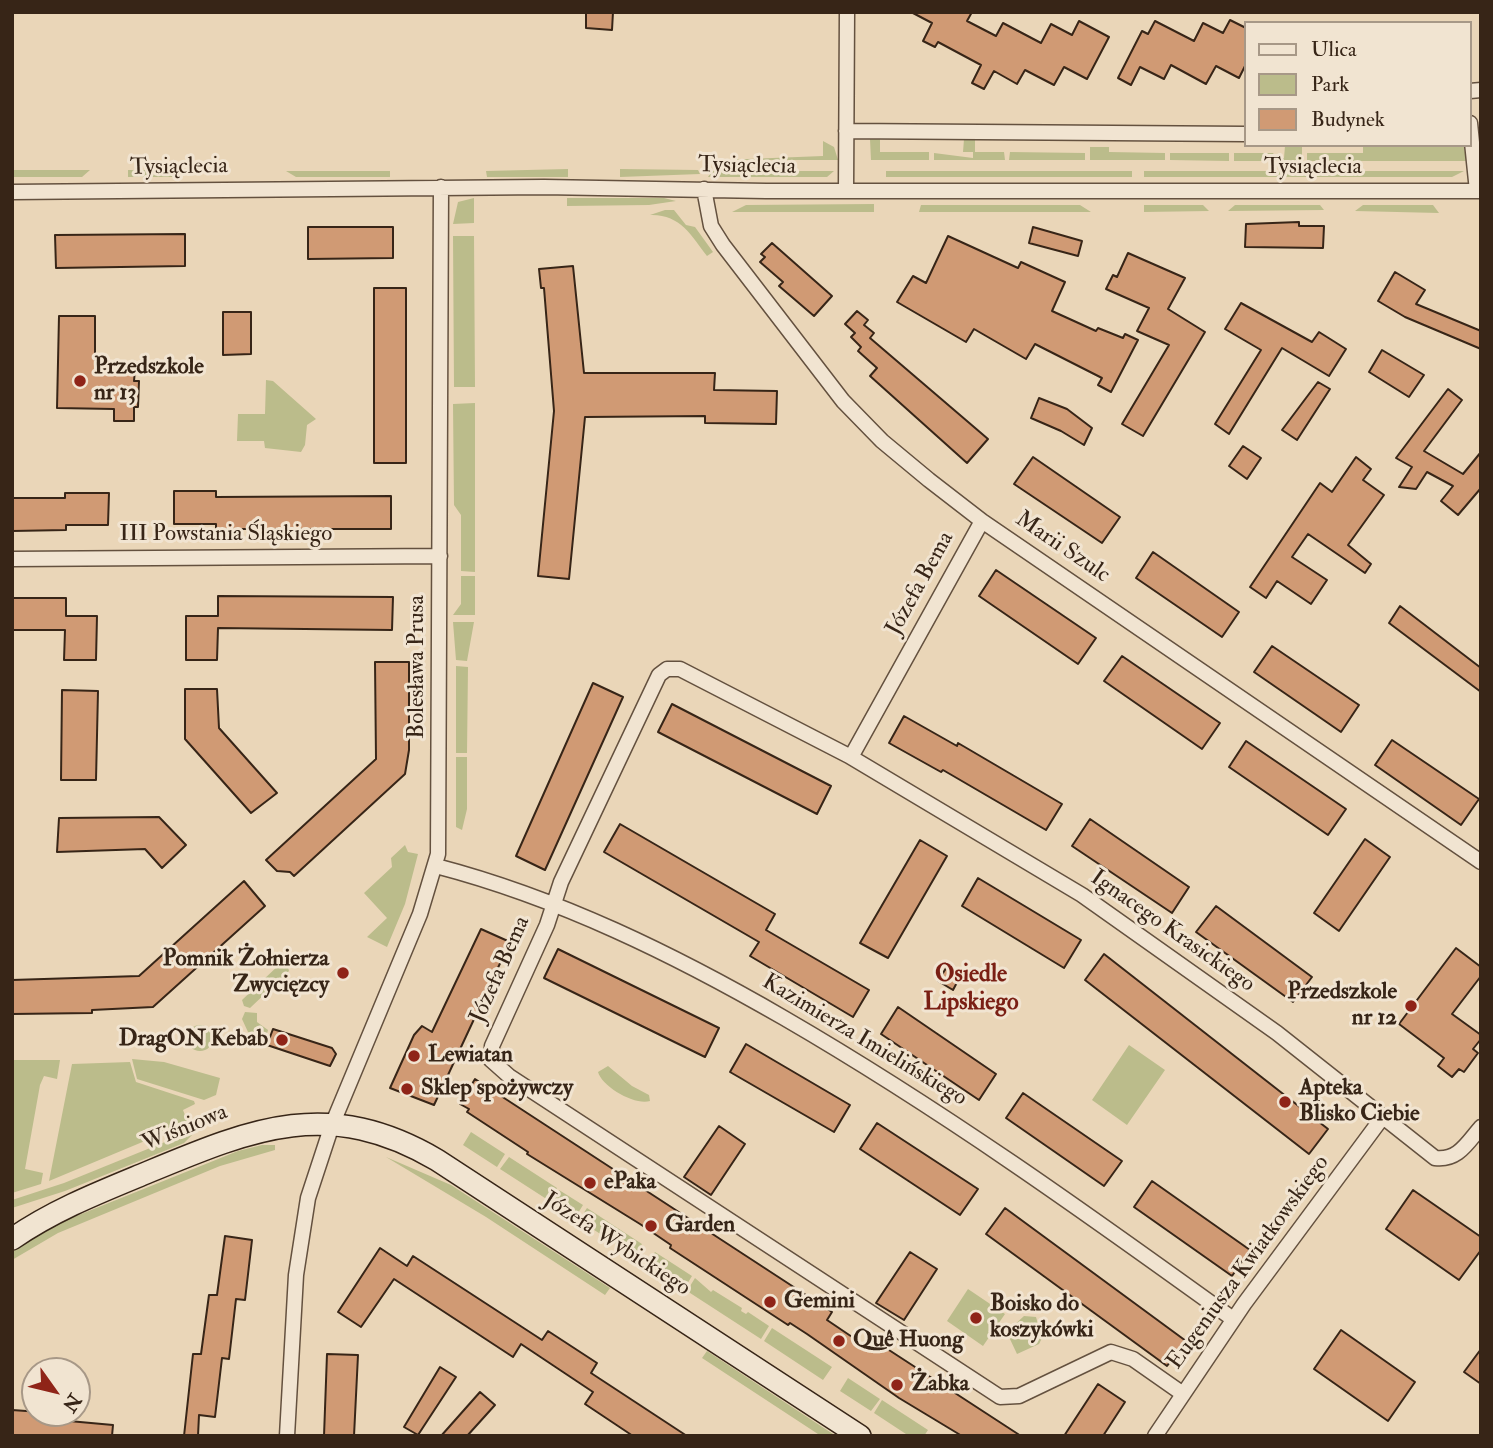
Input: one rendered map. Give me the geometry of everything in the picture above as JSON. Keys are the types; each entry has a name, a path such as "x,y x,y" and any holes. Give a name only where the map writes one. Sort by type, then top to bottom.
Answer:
{"street":[{"path":"845,191 847,12"},
{"path":"846,131 1244,134"},
{"path":"1472,138 1479,191"},
{"name":"Tysiąclecia","path":"12,192 440,187 845,191 1479,191"},
{"name":"Bolesława Prusa","path":"287,1436 300,1241 314,1175 332,1125 421,914 436,866 440,808 440,187"},
{"name":"Marii Szulc","path":"704,189 709,218 718,238 837,393 892,449 982,521 1481,862"},
{"name":"Józefa Bema","path":"982,521 851,757 680,669 667,669 652,685 602,800 561,882 555,905 492,1046 491,1060 509,1076 1000,1397 1020,1396 1111,1352 1133,1359 1183,1394"},
{"name":"III Powstania Śląskiego","path":"12,559 440,556"},
{"name":"Ignacego Krasickiego","path":"851,757 1082,895 1295,1047 1435,1158 1447,1159 1458,1154 1481,1127"},
{"name":"Kazimierza Imielińskiego","path":"436,866 487,879 555,905 666,954 874,1070 1028,1170 1233,1319"},
{"name":"Eugeniusza Kwiatkowskiego","path":"1155,1436 1233,1319 1382,1118"},
{"name":"Wiśniowa","path":"12,1239 63,1208 239,1135 293,1125 332,1125"},
{"name":"Józefa Wybickiego","path":"332,1125 377,1132 436,1160 860,1436"},
{"name":"Wiśniowa","path":"12,1218 63,1208"}],"green space":[{"path":"870,139 880,139 880,152 929,152 929,160 871,160"},
{"path":"964,139 975,139 975,152 1004,152 1005,160 934,160 934,153 973,158 973,152 963,152"},
{"path":"823,141 834,147 838,160 722,160 823,156"},
{"path":"1090,147 1109,147 1109,152 1165,153 1165,160 1090,160"},
{"path":"1285,147 1302,147 1302,161 1234,161 1234,153 1273,153 1276,158 1284,158"},
{"path":"1363,147 1464,147 1466,161 1307,161 1307,153 1363,153"},
{"path":"1010,152 1085,153 1085,160 1009,160"},
{"path":"1170,153 1229,153 1229,161 1170,160"},
{"path":"568,169 568,177 487,177 486,171"},
{"path":"620,169 698,170 700,174 620,177"},
{"path":"12,170 90,170 82,177 12,177"},
{"path":"128,170 183,170 176,177 128,177"},
{"path":"286,171 390,171 390,177 296,177"},
{"path":"712,171 834,171 827,177 708,177"},
{"path":"886,171 1132,171 1132,177 886,177"},
{"path":"1144,171 1464,171 1452,177 1144,177"},
{"path":"474,198 474,223 453,224 458,202"},
{"path":"567,198 664,198 676,201 649,205 567,206"},
{"path":"874,204 874,212 732,212 746,205"},
{"path":"921,205 1080,205 1091,212 919,212"},
{"path":"1144,205 1203,205 1209,211 1144,212"},
{"path":"1235,205 1320,205 1324,210 1228,211"},
{"path":"1363,205 1433,205 1439,213 1355,211"},
{"path":"674,210 686,225 695,227 713,252 707,256 677,222 650,215"},
{"path":"453,236 474,236 475,387 454,387"},
{"path":"266,380 273,381 316,419 307,425 305,445 301,452 265,448 264,441 237,441 238,414 265,414"},
{"path":"475,403 475,572 461,571 461,515 454,505 453,404"},
{"path":"461,576 475,576 475,615 453,615 461,604"},
{"path":"453,622 474,622 467,661 456,660"},
{"path":"456,666 468,667 467,753 456,753"},
{"path":"456,757 467,757 467,809 462,830 456,827"},
{"path":"405,845 408,852 418,854 405,904 387,947 367,937 387,918 364,893 392,867 391,858"},
{"path":"281,963 287,964 289,971 250,1008 244,1006 242,1000"},
{"path":"245,1012 257,1013 257,1022 268,1030 264,1044 248,1032 242,1019"},
{"path":"200,1025 209,1029 213,1038 209,1047 200,1051 191,1047 187,1038 191,1029"},
{"path":"1129,1045 1165,1070 1127,1125 1092,1100"},
{"path":"132,1059 164,1062 220,1078 216,1095 204,1100 137,1079"},
{"path":"12,1060 60,1060 57,1079 44,1076 40,1085 25,1169 43,1173 41,1184 12,1193"},
{"path":"130,1062 136,1082 194,1101 195,1104 183,1110 188,1123 49,1181 72,1064"},
{"path":"608,1066 632,1086 649,1095 650,1101 628,1098 606,1084 598,1072"},
{"path":"192,1131 193,1134 184,1143 65,1191 12,1208 12,1200 64,1183"},
{"path":"471,1132 505,1154 497,1167 463,1145"},
{"path":"275,1145 275,1150 220,1166 58,1233 12,1260 12,1249 49,1227 238,1151"},
{"path":"386,1157 451,1185 610,1288 605,1295 486,1217"},
{"path":"509,1157 557,1188 548,1200 500,1169"},
{"path":"559,1190 583,1205 575,1218 551,1202"},
{"path":"587,1208 642,1244 634,1256 579,1220"},
{"path":"655,1252 692,1276 684,1289 647,1265"},
{"path":"695,1278 711,1292 713,1290 742,1308 741,1311 746,1314 748,1312 769,1326 761,1339 687,1291"},
{"name":"Boisko do koszykówki","path":"968,1289 1005,1314 983,1346 947,1321"},
{"path":"1024,1316 1036,1317 1042,1338 1039,1344 1017,1354 1009,1337 1012,1327"},
{"path":"772,1328 832,1367 823,1380 764,1341"},
{"path":"707,1351 836,1436 821,1436 702,1358"},
{"path":"848,1378 880,1399 871,1411 840,1391"},
{"path":"882,1400 928,1430 924,1436 909,1436 874,1413"}],"building":[{"path":"586,12 613,12 612,30 586,28"},
{"path":"911,12 972,12 967,21 996,36 1003,23 1041,43 1051,24 1072,35 1079,21 1109,37 1087,79 1064,67 1054,85 1025,70 1017,84 994,71 984,89 972,83 981,65 938,42 935,47 923,41 932,23"},
{"path":"1230,20 1244,27 1244,68 1239,78 1216,66 1206,84 1171,65 1164,79 1140,67 1131,85 1118,78 1142,31 1148,34 1155,21 1194,41 1203,23 1223,33"},
{"path":"1299,222 1299,226 1324,226 1323,248 1245,247 1246,224"},
{"path":"308,227 393,227 393,258 308,259"},
{"path":"1033,227 1082,241 1078,256 1029,243"},
{"path":"185,234 185,266 56,268 55,235"},
{"path":"948,236 1018,268 1021,262 1065,282 1052,311 1096,331 1098,328 1123,338 1125,334 1138,340 1111,392 1098,385 1102,378 1035,344 1026,359 974,329 966,342 897,302 913,276 926,283"},
{"path":"772,243 832,296 814,316 779,286 783,282 760,262 765,257 761,254"},
{"path":"1128,253 1185,278 1168,309 1205,332 1143,436 1122,424 1169,345 1137,331 1149,308 1106,289 1113,275 1117,277"},
{"path":"573,266 584,373 715,373 714,390 777,391 776,424 705,423 705,416 585,417 569,579 538,576 554,411 544,288 541,288 539,269"},
{"path":"1395,272 1425,290 1416,304 1481,331 1481,349 1405,317 1378,301"},
{"path":"374,288 406,288 406,463 374,463"},
{"path":"1241,303 1312,342 1319,332 1346,349 1329,376 1282,348 1229,434 1215,424 1261,350 1225,329"},
{"path":"857,311 868,320 864,325 874,333 870,338 988,439 967,463 870,376 877,368 858,351 861,347 851,337 855,333 845,324"},
{"path":"223,312 251,312 251,354 223,355"},
{"path":"59,316 95,316 95,369 135,370 134,381 139,381 138,407 134,407 134,421 114,421 114,409 57,408"},
{"path":"1382,350 1424,375 1409,397 1369,372"},
{"path":"1318,382 1330,389 1297,440 1282,430"},
{"path":"1448,389 1462,400 1424,451 1463,474 1481,452 1481,488 1458,515 1441,501 1453,486 1427,472 1416,489 1399,487 1412,467 1396,458"},
{"path":"1039,398 1067,409 1092,428 1084,445 1031,418"},
{"path":"1243,446 1261,458 1247,479 1229,466"},
{"path":"1033,457 1120,517 1102,543 1014,484"},
{"path":"1356,457 1371,469 1363,480 1384,495 1348,545 1371,564 1365,573 1308,534 1292,557 1327,580 1311,604 1277,581 1266,598 1250,587 1320,483 1332,492"},
{"path":"174,491 216,491 216,497 391,496 391,529 216,529 216,524 174,524"},
{"path":"65,493 109,493 108,525 66,525 66,530 12,531 12,498 65,498"},
{"path":"1153,552 1239,612 1222,637 1136,578"},
{"path":"996,570 1096,638 1078,664 979,596"},
{"path":"218,596 393,597 392,630 218,628 217,660 186,660 186,616 218,616"},
{"path":"12,598 66,598 66,616 97,616 96,660 64,660 65,630 12,630"},
{"path":"1400,606 1481,668 1481,692 1389,623"},
{"path":"1272,646 1359,705 1341,732 1254,672"},
{"path":"1122,656 1220,723 1202,749 1104,681"},
{"path":"375,662 409,662 409,750 405,774 294,876 290,872 277,871 266,860 376,759"},
{"path":"593,683 623,697 545,870 516,856"},
{"path":"185,689 217,689 219,728 277,793 251,813 185,739"},
{"path":"62,690 98,691 96,780 61,780"},
{"path":"672,704 831,786 817,814 658,732"},
{"path":"904,716 957,746 958,743 1062,804 1046,830 943,770 941,772 889,743"},
{"path":"1392,740 1479,799 1461,825 1375,765"},
{"path":"1246,741 1346,809 1328,835 1229,767"},
{"path":"159,817 186,845 162,868 145,849 57,852 59,818"},
{"path":"1090,819 1189,887 1172,913 1072,846"},
{"path":"620,824 775,914 766,930 869,990 853,1017 750,956 759,942 604,852"},
{"path":"1365,839 1390,857 1339,931 1314,913"},
{"path":"920,840 947,856 888,958 860,943"},
{"path":"978,878 1081,940 1064,968 962,906"},
{"path":"244,881 265,906 153,1007 92,1010 92,1013 12,1014 12,980 139,976"},
{"path":"1216,906 1312,977 1293,1002 1196,932"},
{"path":"481,929 510,942 434,1105 390,1088 414,1035 422,1026 432,1032"},
{"path":"1456,948 1481,967 1481,976 1452,1014 1481,1035 1481,1039 1473,1049 1478,1053 1464,1072 1459,1069 1452,1077 1438,1066 1444,1058 1399,1024"},
{"path":"558,949 719,1028 705,1057 544,978"},
{"path":"1104,954 1328,1129 1309,1154 1085,980"},
{"path":"948,965 962,973 953,990 938,981"},
{"path":"898,1007 996,1074 979,1100 881,1034"},
{"path":"273,1029 332,1048 336,1054 330,1066 267,1045"},
{"path":"746,1044 850,1105 834,1132 730,1072"},
{"path":"475,1079 832,1312 827,1320 864,1345 869,1337 1021,1436 962,1436 899,1398 807,1334 790,1323 788,1325 670,1248 671,1245 640,1224 527,1154 528,1152 467,1112 469,1109 460,1104"},
{"path":"1023,1093 1122,1161 1104,1186 1006,1118"},
{"path":"877,1123 978,1189 960,1215 860,1149"},
{"path":"719,1126 745,1144 711,1195 684,1177"},
{"path":"1152,1181 1250,1250 1232,1276 1134,1207"},
{"path":"1413,1190 1481,1237 1481,1250 1459,1280 1386,1229"},
{"path":"1005,1208 1186,1341 1167,1366 986,1234"},
{"path":"225,1236 252,1240 245,1300 236,1299 229,1359 222,1358 215,1417 199,1415 198,1436 184,1436 193,1354 201,1354 209,1295 217,1295"},
{"path":"380,1248 407,1266 413,1256 542,1340 548,1331 597,1363 591,1373 687,1436 633,1436 585,1404 593,1392 521,1344 513,1357 394,1279 361,1327 338,1312"},
{"path":"910,1252 937,1269 904,1320 876,1303"},
{"path":"1341,1330 1415,1382 1388,1421 1314,1369"},
{"path":"1481,1349 1481,1384 1464,1372"},
{"path":"327,1354 358,1355 354,1436 324,1436"},
{"path":"440,1367 456,1377 418,1435 404,1427"},
{"path":"1098,1384 1125,1402 1103,1436 1064,1436"},
{"path":"480,1392 495,1405 467,1436 441,1436"},
{"path":"12,1410 21,1411 21,1427 91,1427 91,1423 113,1425 112,1436 12,1436"}],"place":[{"name":"Przedszkole nr 13","path":"80,381"},
{"name":"Pomnik Żołnierza Zwycięzcy","path":"343,973"},
{"name":"Przedszkole nr 12","path":"1411,1006"},
{"name":"DragON Kebab","path":"282,1040"},
{"name":"Lewiatan","path":"414,1056"},
{"name":"Sklep spożywczy","path":"407,1089"},
{"name":"Apteka Blisko Ciebie","path":"1285,1102"},
{"name":"ePaka","path":"590,1183"},
{"name":"Garden","path":"651,1226"},
{"name":"Gemini","path":"770,1302"},
{"name":"Boisko do koszykówki","path":"976,1318"},
{"name":"Quê Huong","path":"839,1341"},
{"name":"Żabka","path":"897,1385"}],"district":[{"name":"Osiedle Lipskiego","path":"971,990"}]}
